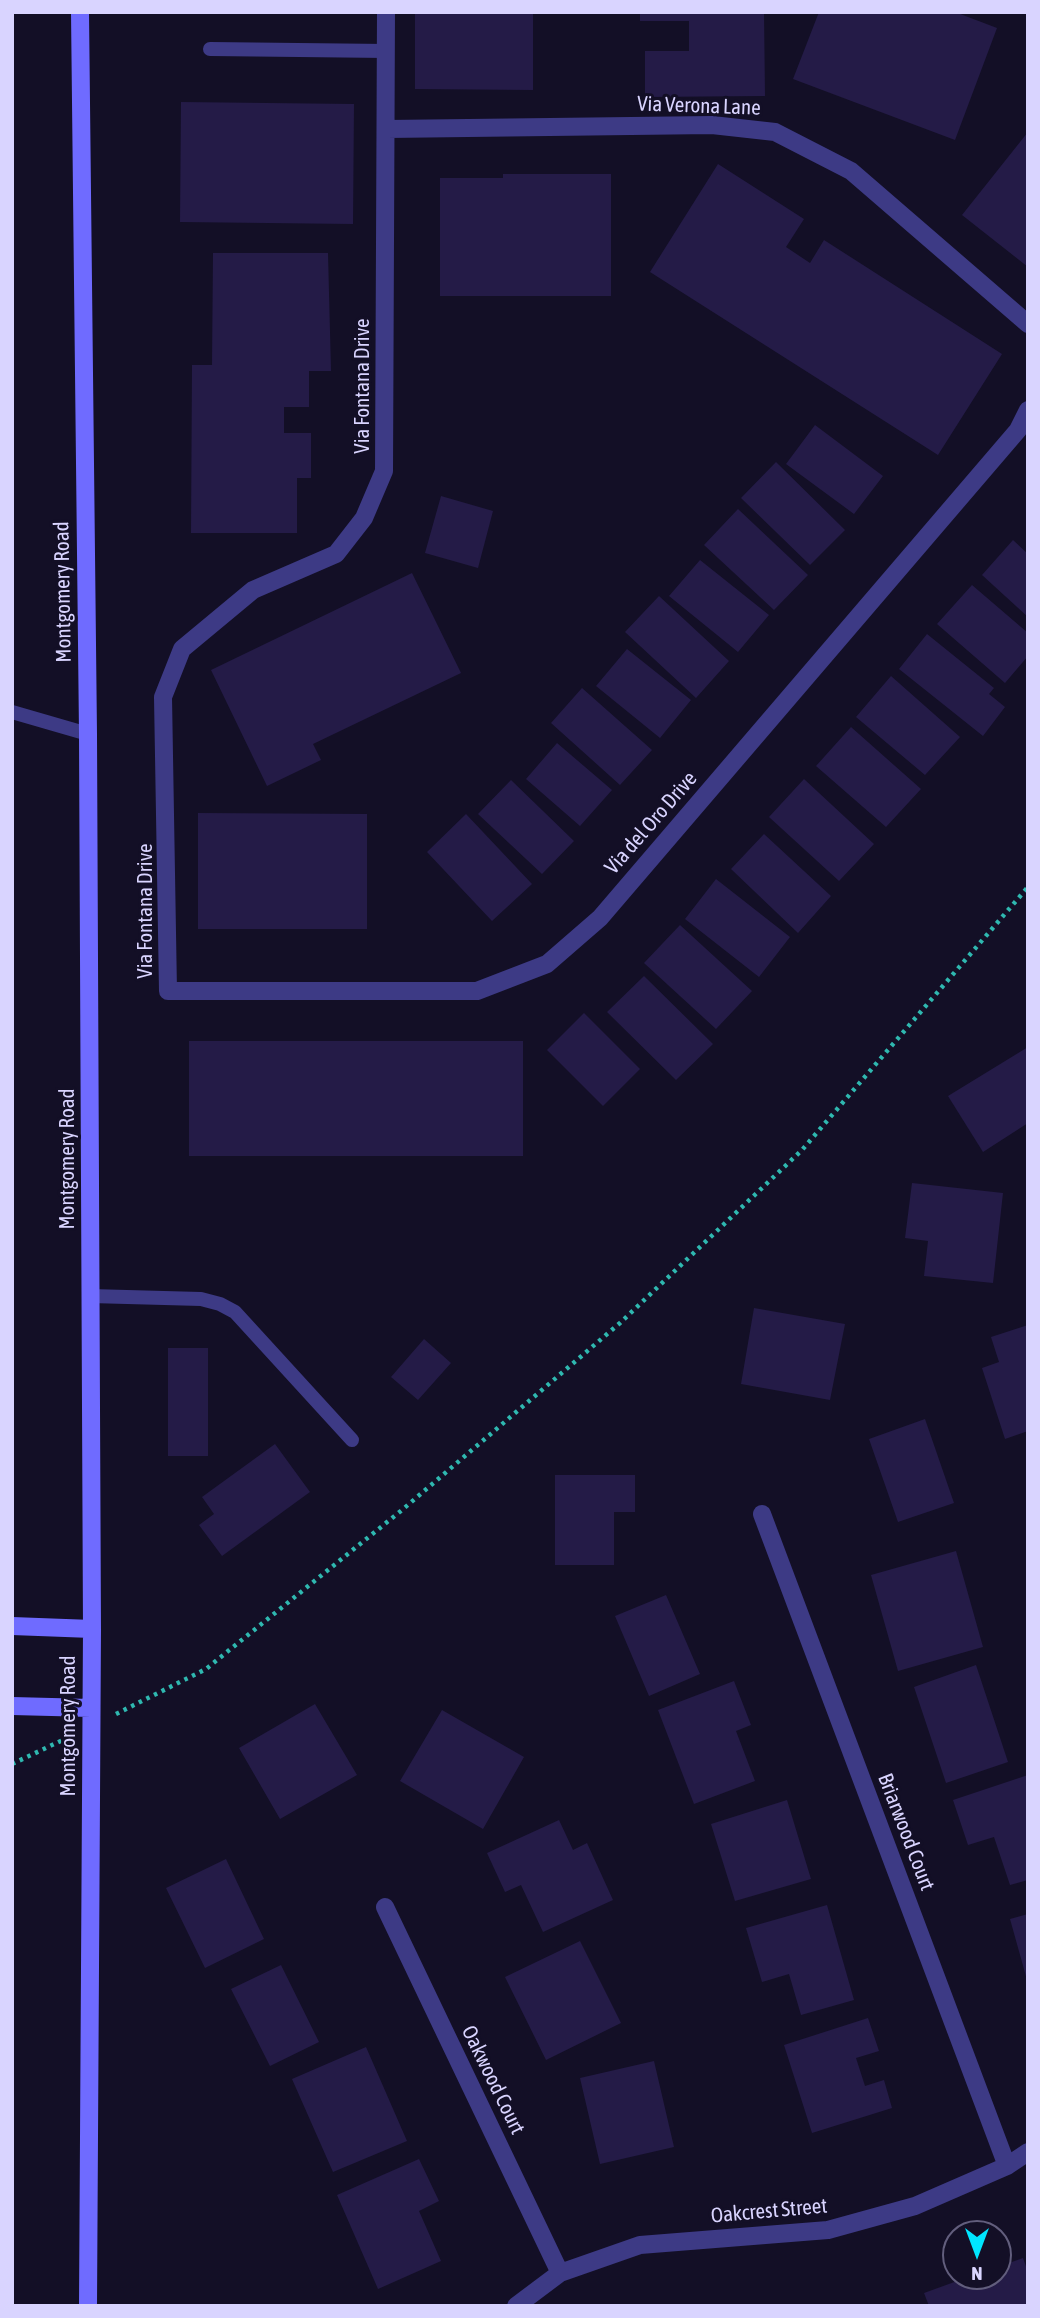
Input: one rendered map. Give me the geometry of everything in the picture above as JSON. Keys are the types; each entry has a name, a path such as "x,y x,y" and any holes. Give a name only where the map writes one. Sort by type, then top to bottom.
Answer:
{"main road":[{"name":"Montgomery Road","path":"80,12 88,734 92,1629 88,2306"},
{"path":"12,1626 92,1629"},
{"path":"12,1706 90,1708"}],"street":[{"name":"Via Fontana Drive","path":"168,991 163,697 177,661 182,649 253,590 336,554 364,518 384,471 386,12"},
{"name":"Via Verona Lane","path":"387,129 712,125 775,132 851,171 1028,324"},
{"name":"Via del Oro Drive","path":"168,991 477,991 547,964 600,918 1018,430 1028,410"},
{"name":"Briarwood Court","path":"762,1514 1007,2166"},
{"name":"Oakwood Court","path":"385,1907 560,2273"},
{"name":"Oakcrest Street","path":"516,2306 560,2273 640,2245 828,2230 915,2206 1007,2166 1028,2152"}],"lane":[{"path":"210,49 387,51"},
{"path":"12,712 88,734"},
{"path":"90,1296 201,1299 220,1304 235,1312 352,1440"}],"path":[{"path":"126,1709 206,1669 413,1501 620,1323 802,1150 1028,887"}],"building":[{"path":"415,12 533,12 533,90 415,89"},
{"path":"640,12 764,12 765,96 645,97 645,51 689,51 689,21 640,21"},
{"path":"819,12 955,12 997,28 955,140 793,79"},
{"path":"181,102 354,104 353,224 180,222"},
{"path":"1028,132 1028,267 962,215"},
{"path":"718,164 804,219 786,247 810,263 824,240 1002,354 938,455 650,272"},
{"path":"503,174 611,174 611,296 440,296 440,178 503,178"},
{"path":"213,253 328,253 331,371 309,371 309,407 284,407 284,433 311,433 311,478 297,478 297,533 191,533 192,365 212,365"},
{"path":"815,425 883,476 854,514 786,464"},
{"path":"776,462 845,530 810,565 741,498"},
{"path":"441,496 493,511 478,568 425,553"},
{"path":"738,509 808,575 774,610 704,545"},
{"path":"1013,540 1028,554 1028,617 982,575"},
{"path":"700,560 769,615 738,652 669,596"},
{"path":"412,573 461,673 313,744 321,760 267,786 211,670"},
{"path":"972,585 1028,633 1028,656 1005,683 937,624"},
{"path":"659,596 729,661 696,698 625,632"},
{"path":"927,634 994,688 989,694 1005,707 983,736 899,669"},
{"path":"627,649 691,700 660,738 596,686"},
{"path":"891,676 960,737 925,775 856,717"},
{"path":"582,688 652,750 620,785 551,723"},
{"path":"851,727 921,789 886,827 816,766"},
{"path":"557,743 612,790 580,826 526,779"},
{"path":"804,779 874,844 839,881 769,817"},
{"path":"511,780 574,841 542,874 478,814"},
{"path":"198,813 367,814 367,929 198,929"},
{"path":"466,814 532,884 492,921 427,852"},
{"path":"764,834 831,896 798,933 731,869"},
{"path":"716,879 790,937 759,977 685,919"},
{"path":"680,925 752,991 716,1029 644,963"},
{"path":"644,976 713,1044 676,1080 607,1012"},
{"path":"584,1013 640,1069 603,1106 547,1050"},
{"path":"189,1041 523,1041 523,1156 189,1156"},
{"path":"1028,1047 1028,1123 983,1152 948,1096"},
{"path":"912,1183 1003,1193 993,1283 924,1276 928,1241 905,1238"},
{"path":"754,1308 845,1324 830,1400 741,1384"},
{"path":"1028,1325 1028,1431 1005,1439 982,1368 999,1362 991,1337"},
{"path":"424,1339 451,1363 418,1400 391,1377"},
{"path":"168,1348 208,1348 208,1456 168,1456"},
{"path":"925,1419 954,1503 898,1522 869,1439"},
{"path":"275,1444 310,1492 222,1556 199,1525 214,1514 202,1497"},
{"path":"555,1475 635,1475 635,1512 614,1512 614,1565 555,1565"},
{"path":"956,1551 983,1647 898,1671 871,1575"},
{"path":"666,1595 700,1674 649,1696 615,1616"},
{"path":"976,1665 1008,1762 946,1783 914,1687"},
{"path":"734,1681 751,1725 736,1731 755,1781 694,1804 658,1710"},
{"path":"315,1704 357,1775 280,1819 239,1748"},
{"path":"442,1710 524,1757 483,1829 400,1781"},
{"path":"1028,1775 1028,1880 1010,1885 994,1837 968,1845 953,1800"},
{"path":"787,1800 811,1879 735,1901 711,1824"},
{"path":"559,1820 573,1850 587,1843 613,1900 543,1932 521,1885 505,1892 487,1853"},
{"path":"226,1859 264,1939 205,1968 166,1888"},
{"path":"827,1905 854,2000 801,2015 789,1974 762,1982 746,1928"},
{"path":"1028,1914 1028,1980 1027,1980 1010,1919"},
{"path":"580,1941 621,2023 546,2060 505,1977"},
{"path":"281,1965 319,2042 270,2066 231,1989"},
{"path":"868,2018 879,2051 856,2058 865,2086 884,2080 892,2108 812,2133 784,2045"},
{"path":"366,2047 407,2141 333,2172 292,2079"},
{"path":"654,2061 674,2147 600,2164 580,2078"},
{"path":"419,2159 439,2201 419,2211 441,2261 378,2289 337,2195"},
{"path":"1023,2258 1028,2272 1028,2306 929,2306 924,2293 942,2286 942,2290 1012,2290 1012,2262"}]}
